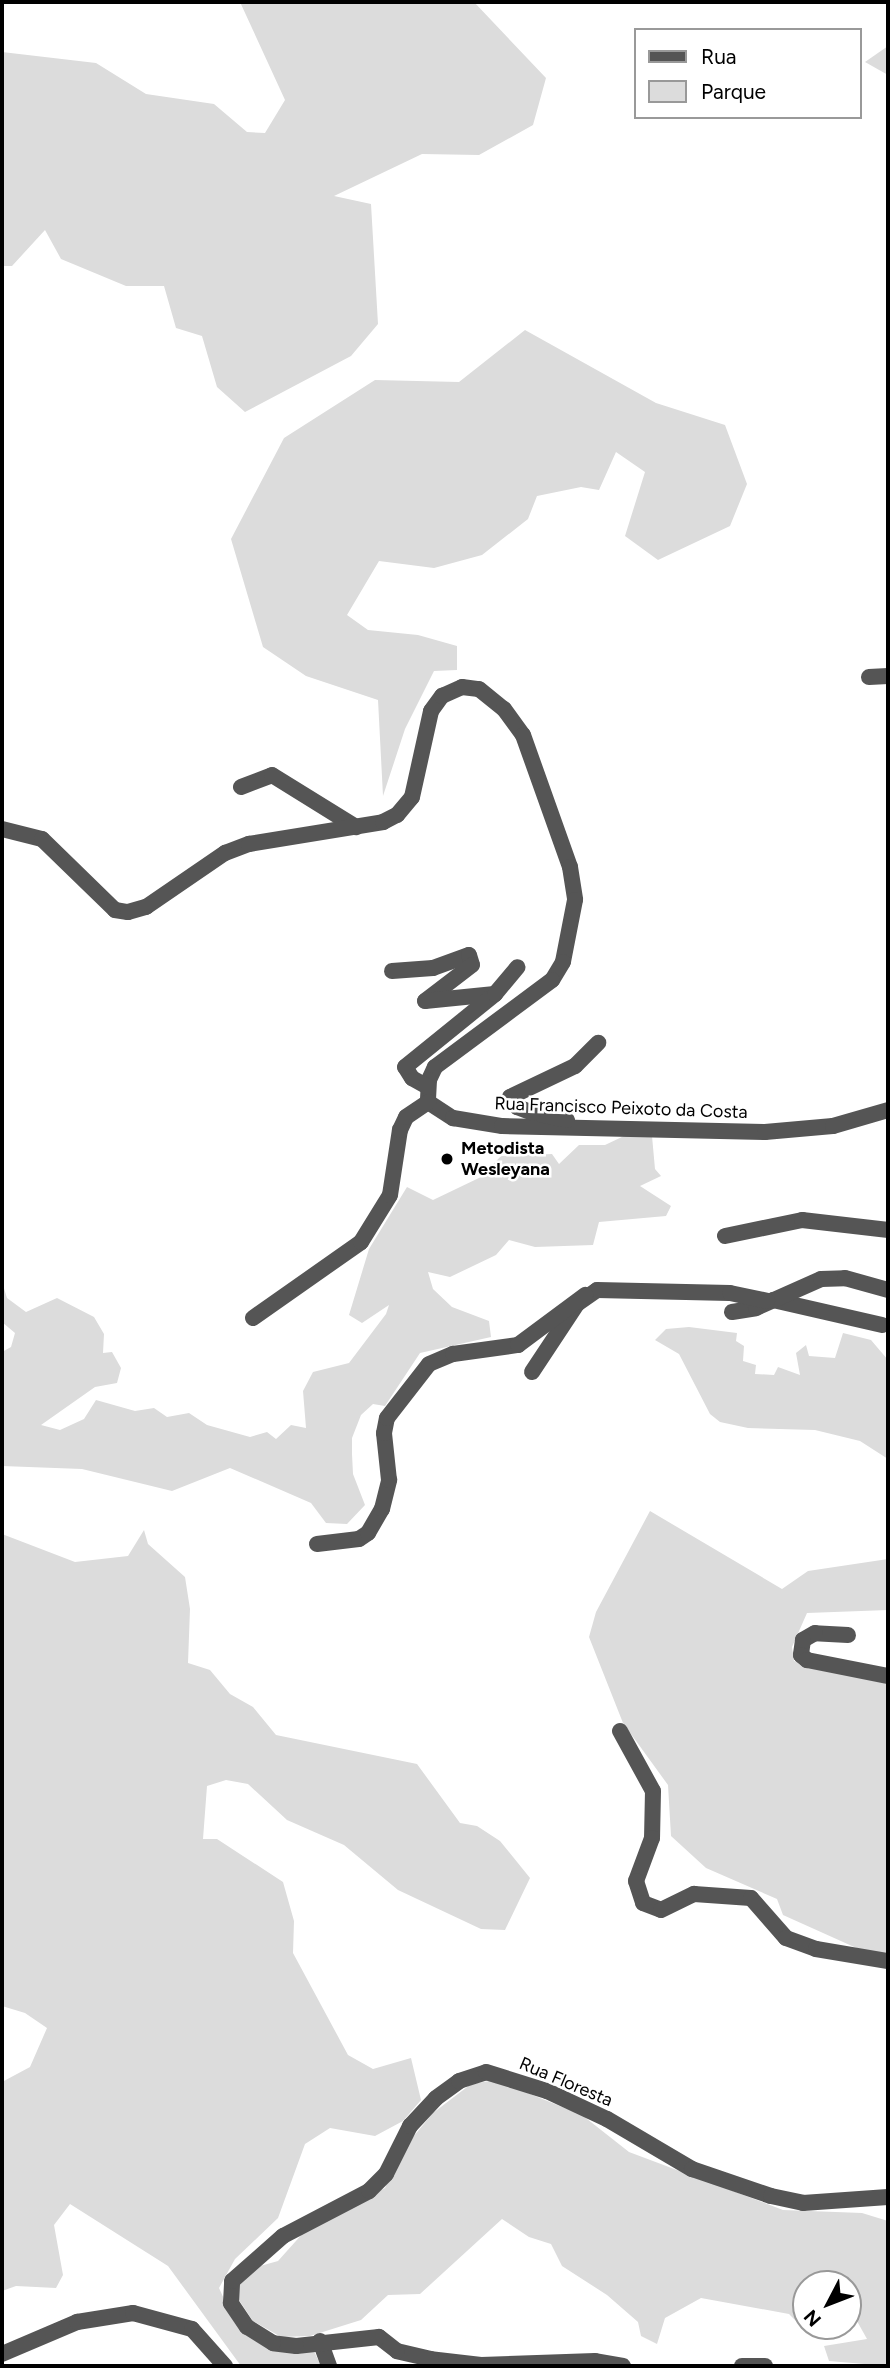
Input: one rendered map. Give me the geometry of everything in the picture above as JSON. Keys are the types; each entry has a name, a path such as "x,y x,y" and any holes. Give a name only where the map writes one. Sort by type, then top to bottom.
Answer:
{"street":[{"path":"869,677 888,676"},
{"path":"2,828 42,839 75,867 115,910 128,912 146,906 225,853 249,844 383,822 412,797 431,711 442,696 462,687 479,689 504,709 523,735 570,867 575,900 563,962 552,980 435,1067 428,1094 406,1117 400,1130 390,1195 361,1242 253,1318"},
{"path":"241,787 272,775 356,827"},
{"path":"392,971 433,968 469,955 472,965 425,1001 495,994 518,967"},
{"name":"Rua Francisco Peixoto da Costa","path":"495,994 407,1064 408,1075 453,1118 502,1126 765,1132 833,1126 888,1110"},
{"path":"590,1126 533,1113 517,1107 510,1097 575,1066 597,1043"},
{"path":"725,1236 802,1220 888,1230"},
{"path":"732,1312 770,1301 821,1279 845,1278 888,1290"},
{"path":"317,1544 359,1539 368,1533 383,1509 389,1480 384,1433 387,1418 429,1364 453,1354 517,1345 585,1295 612,1288 730,1293 882,1325"},
{"path":"531,1372 585,1295"},
{"path":"848,1636 816,1633 803,1640 801,1654 816,1662 888,1676"},
{"path":"620,1731 653,1791 652,1838 636,1881 643,1903 661,1910 694,1894 751,1898 786,1938 816,1949 888,1961"},
{"name":"Rua Floresta","path":"623,2366 595,2361 481,2365 397,2351 379,2337 320,2341 296,2346 274,2343 247,2327 231,2303 232,2281 283,2236 369,2192 386,2174 410,2126 436,2098 459,2081 486,2072 547,2091 607,2119 692,2169 771,2196 803,2203 888,2197"},
{"path":"2,2354 77,2322 133,2313 192,2329 225,2366"},
{"path":"320,2341 329,2366"},
{"path":"741,2366 765,2366"}],"green space":[{"path":"240,2 474,2 546,78 533,125 479,155 422,154 334,196 371,204 378,324 351,356 245,412 217,387 202,336 176,328 164,286 126,286 61,259 45,230 12,266 2,266 2,52 96,63 146,94 214,104 247,132 265,133 285,100"},
{"path":"888,46 888,75 865,62"},
{"path":"525,330 656,403 725,425 747,484 730,526 658,560 625,536 645,472 616,452 599,490 581,487 537,496 528,519 482,555 434,568 379,561 347,615 368,630 418,635 457,646 457,670 434,671 405,729 383,796 378,700 306,676 263,647 231,539 284,438 375,380 459,382"},
{"path":"624,1136 652,1136 655,1169 661,1176 640,1186 671,1206 666,1216 599,1222 593,1245 535,1247 509,1240 496,1255 450,1277 428,1272 433,1289 452,1307 489,1321 491,1337 420,1353 385,1406 373,1404 361,1415 352,1438 352,1454 353,1474 365,1505 347,1524 326,1523 311,1503 230,1468 172,1491 82,1469 2,1466 2,1352 11,1347 15,1333 2,1322 2,1282 7,1298 26,1312 57,1298 94,1317 104,1334 103,1353 112,1352 121,1368 117,1383 95,1387 41,1425 60,1430 84,1419 96,1400 135,1411 154,1408 167,1417 189,1413 207,1425 250,1437 267,1432 276,1439 291,1425 306,1428 303,1391 313,1372 349,1363 386,1314 389,1305 362,1323 349,1315 369,1249 407,1187 433,1200 481,1177 501,1156 552,1154 559,1164 579,1145 605,1145"},
{"path":"689,1327 737,1333 736,1341 744,1346 743,1361 756,1365 755,1374 774,1375 778,1367 800,1375 796,1353 806,1345 809,1356 835,1358 843,1333 871,1340 888,1360 888,1459 860,1441 815,1430 748,1428 720,1422 710,1414 679,1354 655,1340 666,1329"},
{"path":"650,1511 782,1589 808,1571 888,1559 888,1610 807,1613 792,1647 794,1661 888,1684 888,1957 872,1955 783,1915 777,1899 706,1868 671,1836 668,1785 623,1723 589,1637 596,1612"},
{"path":"144,1530 148,1544 185,1577 190,1609 188,1663 210,1670 230,1694 253,1707 276,1735 417,1764 460,1823 477,1826 500,1841 530,1878 505,1930 481,1929 398,1890 344,1845 287,1820 248,1784 226,1780 207,1786 203,1839 217,1839 283,1882 294,1921 293,1953 348,2055 373,2069 411,2058 421,2100 403,2121 375,2136 330,2128 305,2144 278,2218 235,2259 219,2288 235,2323 271,2348 313,2349 321,2366 241,2366 168,2266 70,2204 54,2225 63,2275 56,2288 16,2286 2,2291 2,2082 30,2067 47,2028 25,2013 2,2006 2,1534 75,1562 128,1556"},
{"path":"496,2080 582,2115 629,2152 783,2210 862,2213 888,2221 888,2366 829,2361 824,2346 867,2339 862,2330 862,2270 792,2270 792,2317 789,2314 701,2298 665,2318 657,2344 641,2336 638,2322 607,2295 562,2266 551,2244 529,2237 502,2219 420,2294 388,2295 361,2320 310,2336 281,2337 253,2321 239,2300 239,2283 250,2269 278,2261 304,2232 385,2188 403,2149 433,2113 471,2084"}],"place":[{"name":"Metodista Wesleyana","path":"447,1159"}]}
